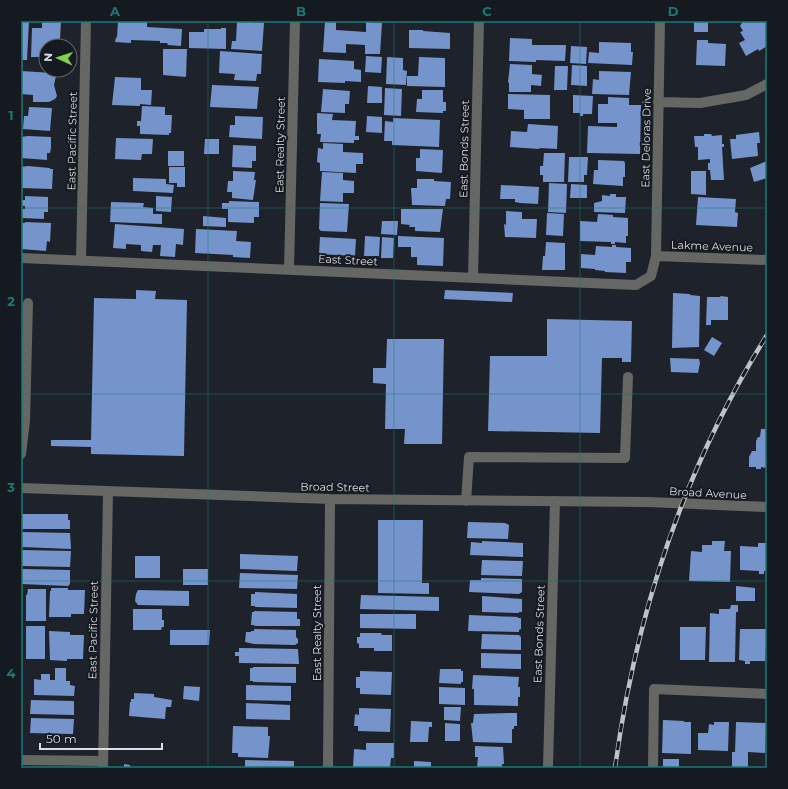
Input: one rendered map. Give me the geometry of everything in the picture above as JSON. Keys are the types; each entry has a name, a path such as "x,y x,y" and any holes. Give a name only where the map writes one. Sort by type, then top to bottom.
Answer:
{"street":[{"name":"East Pacific Street","path":"81,261 86,21"},
{"name":"East Realty Street","path":"289,269 295,21"},
{"name":"East Bonds Street","path":"473,278 479,21"},
{"name":"East Deloras Drive","path":"656,256 660,21"},
{"path":"658,102 700,103 746,95 767,84"},
{"name":"East Street","path":"21,258 636,285 651,276 656,256"},
{"name":"Lakme Avenue","path":"656,256 767,260"},
{"path":"21,454 26,421 28,303"},
{"path":"466,501 469,457 625,458 628,377"},
{"name":"Broad Street","path":"21,488 330,499 648,502"},
{"name":"East Pacific Street","path":"103,764 108,492"},
{"name":"East Realty Street","path":"328,768 330,499"},
{"name":"East Bonds Street","path":"548,768 555,501"},
{"name":"Broad Avenue","path":"648,502 767,507"},
{"path":"653,768 654,689 767,694"},
{"path":"21,760 103,764"}],"building":[{"path":"21,21 29,21 27,60 21,60"},
{"path":"42,21 61,21 60,38 38,38 38,57 31,57 32,28 42,28"},
{"path":"118,21 147,21 147,27 182,29 181,46 168,45 167,43 160,43 160,41 131,40 131,43 115,42 116,37 117,38"},
{"path":"237,21 264,23 262,51 231,49 232,41 236,41"},
{"path":"325,21 336,21 336,30 366,32 366,22 382,23 380,54 365,54 365,45 346,44 346,53 323,52"},
{"path":"694,21 708,21 708,32 694,32"},
{"path":"743,21 765,21 767,24 767,46 746,56 739,43 745,40 740,32 743,31 740,26"},
{"path":"226,28 226,49 189,48 189,32 204,32 204,29"},
{"path":"409,30 450,33 450,49 409,48"},
{"path":"510,38 532,39 532,45 566,45 565,61 509,61"},
{"path":"697,40 708,40 708,43 726,44 725,66 696,65"},
{"path":"599,42 631,43 631,52 633,52 632,65 588,63 589,52 599,53"},
{"path":"571,46 587,47 586,64 570,63"},
{"path":"163,49 187,49 186,77 163,75"},
{"path":"220,51 262,54 261,74 257,74 256,81 234,80 235,74 219,73"},
{"path":"366,56 382,57 381,73 365,72"},
{"path":"387,57 403,58 403,70 407,71 406,85 386,84"},
{"path":"419,57 445,58 445,87 407,86 407,76 418,76"},
{"path":"319,59 354,61 354,69 361,70 361,82 318,82"},
{"path":"510,64 532,65 532,74 542,75 541,86 531,85 531,92 509,92 508,82"},
{"path":"572,65 587,66 587,86 571,85"},
{"path":"555,66 568,66 567,90 554,90"},
{"path":"21,71 38,72 38,78 56,78 54,85 57,96 49,102 33,102 33,95 21,94"},
{"path":"599,71 631,72 629,95 592,94 593,79 599,80"},
{"path":"115,77 141,78 141,90 152,90 151,105 112,105"},
{"path":"212,85 259,87 257,109 210,107"},
{"path":"368,86 382,87 382,103 367,103"},
{"path":"385,88 402,89 401,116 384,115"},
{"path":"323,89 350,91 349,104 345,104 345,113 321,112"},
{"path":"422,90 443,90 443,102 446,102 446,111 443,111 443,113 416,112 417,99 422,99"},
{"path":"508,94 550,95 550,119 524,119 524,110 508,109"},
{"path":"573,95 593,96 592,114 583,114 583,116 580,116 580,113 573,113"},
{"path":"608,97 629,98 629,105 641,105 640,154 587,153 588,126 617,127 617,123 598,123 598,104 608,104"},
{"path":"142,106 165,107 165,115 172,115 171,133 169,133 169,135 140,134 140,126 137,126 137,121 141,121"},
{"path":"29,107 52,108 50,131 23,129 24,116 28,116"},
{"path":"317,113 333,114 332,120 356,121 355,136 359,136 359,140 354,140 354,143 320,142 321,134 317,134"},
{"path":"235,116 263,117 262,139 229,137 230,125 235,125"},
{"path":"367,116 382,117 382,133 366,132"},
{"path":"393,118 440,120 439,147 392,145 392,141 384,141 385,121 393,122"},
{"path":"528,124 558,126 557,149 510,147 511,131 527,132"},
{"path":"759,132 760,143 757,143 758,156 732,159 730,139 736,139 736,135"},
{"path":"704,134 711,134 712,136 722,135 722,144 724,144 724,147 722,147 724,180 711,180 710,170 708,170 708,163 710,163 710,159 698,160 698,147 695,147 694,136 704,136"},
{"path":"21,137 51,137 51,148 50,153 47,153 47,160 21,158"},
{"path":"116,138 153,139 152,154 142,154 141,160 115,159"},
{"path":"205,139 219,139 219,154 204,154"},
{"path":"323,143 343,144 343,152 363,153 363,164 356,164 356,173 320,171 320,163 317,162 318,148 323,149"},
{"path":"233,145 256,146 256,161 252,161 252,168 232,167"},
{"path":"420,149 443,150 442,173 416,171 416,158 420,158"},
{"path":"168,151 184,151 184,166 168,166"},
{"path":"544,153 565,153 564,182 543,182 543,175 540,175 540,166 543,166"},
{"path":"569,157 588,157 587,175 584,175 584,182 568,182"},
{"path":"598,160 624,161 625,177 623,177 623,186 593,184 594,170 598,170"},
{"path":"767,161 767,178 754,182 750,168"},
{"path":"28,166 53,169 52,189 21,188 21,167"},
{"path":"169,167 185,167 185,187 177,187 177,183 169,183"},
{"path":"233,171 255,172 254,180 256,180 253,200 232,198 232,192 227,192 228,181 233,181"},
{"path":"691,171 706,171 706,195 691,194"},
{"path":"322,172 343,173 343,180 354,181 354,193 343,193 343,202 320,201"},
{"path":"133,178 166,179 166,184 174,185 173,193 133,191"},
{"path":"417,179 434,179 434,181 451,182 450,199 446,199 445,206 412,205 411,188 417,188"},
{"path":"549,183 567,184 566,213 548,212"},
{"path":"571,184 587,185 587,198 570,198"},
{"path":"501,185 539,187 538,204 515,202 515,199 500,199"},
{"path":"610,194 616,194 616,197 626,197 625,213 594,212 594,203 602,201 602,195 610,196"},
{"path":"25,196 48,197 48,212 44,212 44,219 21,218 21,209 25,209 25,206 21,206 21,200 25,200"},
{"path":"156,196 172,197 171,212 156,211"},
{"path":"698,197 736,199 735,212 738,213 737,227 696,225"},
{"path":"229,201 259,202 259,217 254,217 254,223 228,222 228,209 222,209 222,203 229,203"},
{"path":"111,202 144,203 143,207 153,208 153,214 162,214 162,224 110,222"},
{"path":"320,203 349,204 347,232 321,231 319,229"},
{"path":"401,209 443,209 440,232 415,231 415,227 409,227 410,225 401,224"},
{"path":"506,211 522,212 522,219 537,219 536,238 505,237 504,224 506,225"},
{"path":"547,213 564,214 563,236 546,235"},
{"path":"598,214 628,218 628,236 626,236 626,243 615,242 615,244 611,244 611,242 580,241 580,221 597,222"},
{"path":"203,216 226,218 226,227 203,226"},
{"path":"382,221 398,221 397,235 381,234"},
{"path":"21,223 51,223 50,242 47,241 46,251 21,249"},
{"path":"115,224 184,229 183,245 176,244 175,257 160,256 161,245 153,245 152,252 141,251 141,245 126,244 126,249 113,248"},
{"path":"196,229 237,231 236,241 251,242 250,258 233,257 233,255 195,253"},
{"path":"365,236 380,237 379,256 364,256"},
{"path":"398,236 444,238 443,266 417,265 417,257 411,257 411,247 398,247"},
{"path":"320,237 356,239 355,256 319,254"},
{"path":"382,237 394,238 393,258 381,258"},
{"path":"546,242 565,243 565,270 542,270"},
{"path":"612,245 616,245 616,247 631,248 631,262 626,262 626,273 605,272 595,269 581,268 581,254 595,255 596,246 612,247"},
{"path":"136,290 156,291 155,299 187,300 184,456 91,454 91,447 51,446 51,440 91,440 94,298 136,299"},
{"path":"445,290 513,293 512,302 444,299"},
{"path":"673,293 700,296 699,347 672,348"},
{"path":"707,297 728,297 728,320 711,320 711,325 706,325"},
{"path":"547,319 632,321 631,362 622,362 622,358 602,358 600,433 488,431 490,356 547,356"},
{"path":"712,337 722,343 714,356 704,350"},
{"path":"387,339 444,339 442,444 404,444 405,429 385,429 386,384 373,383 373,368 386,368"},
{"path":"670,358 699,359 700,363 698,373 671,372"},
{"path":"761,429 767,429 767,468 761,467 761,469 756,469 756,467 749,467 749,457 752,451 756,451 756,441 758,437 760,437"},
{"path":"21,514 68,514 70,529 21,529"},
{"path":"378,520 423,520 422,583 429,583 429,594 378,593"},
{"path":"468,522 505,523 509,525 508,539 467,538"},
{"path":"22,532 70,533 71,549 22,547"},
{"path":"482,541 523,543 523,557 470,555 471,542 482,543"},
{"path":"712,541 725,541 724,551 731,551 730,582 689,581 691,551 702,552 702,545 712,545"},
{"path":"758,543 767,543 767,571 764,571 764,574 759,574 759,571 740,570 740,546 758,547"},
{"path":"22,550 71,551 70,567 21,566"},
{"path":"240,554 298,556 297,571 240,569"},
{"path":"135,556 160,556 160,578 135,578"},
{"path":"482,560 523,561 522,576 481,575"},
{"path":"22,569 70,570 70,584 68,586 21,584"},
{"path":"183,569 208,569 208,585 183,585"},
{"path":"240,573 298,575 297,589 239,588"},
{"path":"481,578 522,579 522,592 519,594 469,592 470,580 481,580"},
{"path":"736,586 755,588 755,601 736,601"},
{"path":"51,588 85,590 84,614 71,614 71,617 49,617"},
{"path":"28,589 46,589 46,621 26,621 26,595"},
{"path":"138,590 189,591 189,606 138,605 135,601"},
{"path":"255,592 297,594 297,608 251,606 251,594 255,594"},
{"path":"361,595 439,597 439,611 360,609"},
{"path":"482,596 522,599 522,612 482,612"},
{"path":"731,605 738,605 738,612 736,612 735,662 709,662 710,613 719,614 719,609 730,609"},
{"path":"133,609 162,609 162,620 164,620 164,627 162,627 161,630 133,630"},
{"path":"252,612 297,612 297,619 300,619 300,626 254,626 255,625 251,625"},
{"path":"360,614 416,614 416,629 360,628"},
{"path":"469,615 518,617 521,618 521,629 519,632 468,631"},
{"path":"26,626 45,626 45,659 26,659"},
{"path":"680,627 706,627 705,660 680,660"},
{"path":"254,629 296,630 298,643 295,645 254,644 245,642 246,632 254,631"},
{"path":"740,629 767,629 765,661 750,661 750,664 745,664 745,661 739,660"},
{"path":"170,630 210,630 209,645 170,645"},
{"path":"49,631 70,632 70,635 84,635 83,659 67,659 67,661 50,660"},
{"path":"360,633 381,633 382,635 392,635 392,651 374,651 374,648 359,648 357,637 360,637"},
{"path":"482,634 519,635 521,637 521,650 481,649"},
{"path":"239,648 298,649 299,664 239,663 239,656 235,656 235,652 239,652"},
{"path":"481,653 521,654 521,669 481,668"},
{"path":"296,667 296,683 250,681 250,668"},
{"path":"55,668 66,668 66,681 70,681 70,685 75,686 74,696 34,695 34,679 41,680 41,674 50,674 50,680 55,680"},
{"path":"440,669 461,669 461,671 463,671 463,682 461,682 461,684 439,683"},
{"path":"360,671 392,672 391,695 360,694 360,688 356,688 356,677 360,677"},
{"path":"473,675 519,677 518,687 520,687 520,697 518,697 518,706 474,705 474,689 472,689"},
{"path":"246,685 291,686 291,701 246,700"},
{"path":"184,686 200,687 199,701 183,699"},
{"path":"439,687 465,688 465,705 439,704"},
{"path":"134,693 154,694 154,697 172,700 171,707 166,707 165,719 129,716 130,702 131,699 134,699"},
{"path":"31,700 74,701 74,715 30,714"},
{"path":"246,703 290,705 290,720 246,719"},
{"path":"444,707 461,707 460,721 444,720"},
{"path":"359,708 391,709 390,732 358,731 358,726 354,726 355,714 359,715"},
{"path":"517,713 517,726 514,726 514,729 512,729 512,743 473,742 471,723 473,723 474,714"},
{"path":"31,718 74,719 73,734 30,733"},
{"path":"663,720 691,722 691,754 662,753"},
{"path":"411,721 432,722 432,727 429,727 428,742 410,742"},
{"path":"714,722 729,722 728,751 698,750 698,733 708,733 709,724 714,725"},
{"path":"736,722 766,723 765,753 748,752 748,768 732,768 732,752 735,752"},
{"path":"445,723 460,724 460,741 445,741"},
{"path":"233,726 268,727 268,736 270,736 268,758 238,757 238,753 232,753"},
{"path":"366,743 394,743 394,758 391,758 390,768 353,768 354,749 366,750"},
{"path":"475,746 503,747 504,764 502,764 502,768 477,768 478,757 475,757"},
{"path":"663,759 679,759 679,768 663,768"},
{"path":"245,760 294,761 294,768 245,768"},
{"path":"414,761 431,762 431,768 414,768"},
{"path":"124,764 130,765 130,768 124,768"}],"railway":[{"path":"615,768 624,710 636,653 650,598 668,543 688,489 711,437 738,385 767,335"}]}
